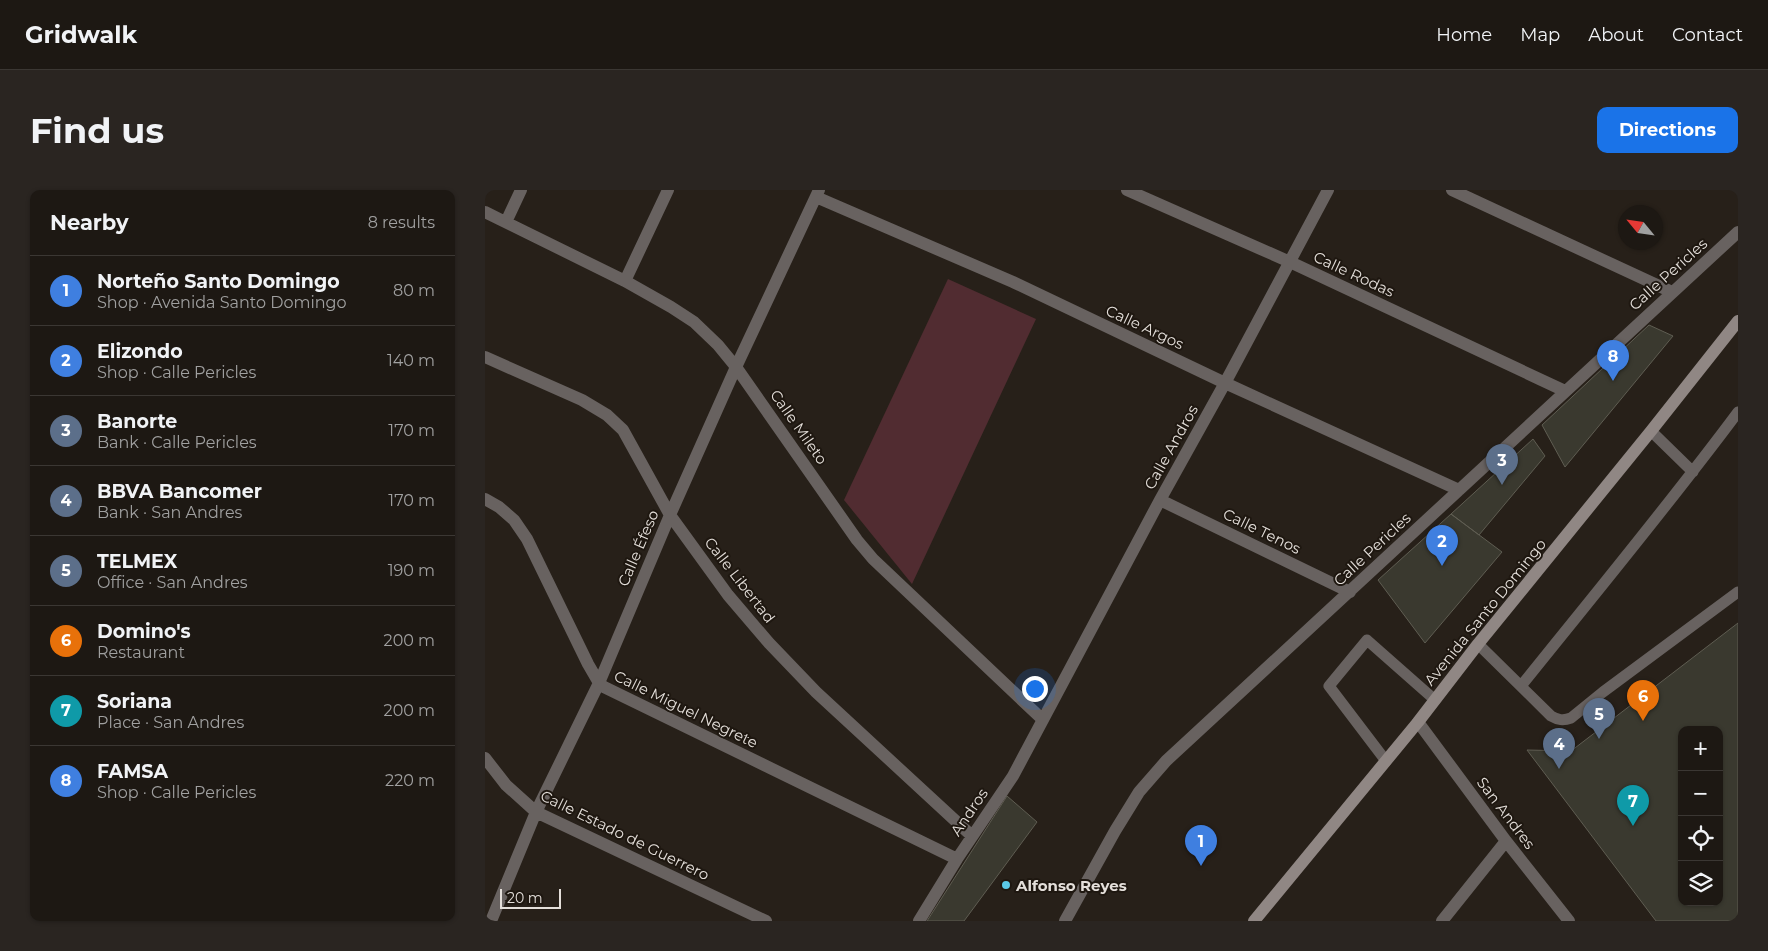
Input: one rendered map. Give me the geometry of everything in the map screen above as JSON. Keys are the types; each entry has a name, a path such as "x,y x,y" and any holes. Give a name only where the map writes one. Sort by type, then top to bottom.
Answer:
{"main road":[{"name":"Avenida Santo Domingo","path":"1254,921 1418,722 1478,644 1738,321"}],"street":[{"path":"506,222 521,190"},
{"path":"625,281 668,190"},
{"name":"Calle Rodas","path":"1127,190 1290,262 1565,391"},
{"name":"Calle Andros","path":"1042,719 1328,190"},
{"path":"1452,190 1672,292"},
{"name":"Calle Éfeso","path":"491,921 535,812 599,683 669,515 818,193"},
{"name":"Calle Argos","path":"818,193 1459,490"},
{"name":"Calle Mileto","path":"485,212 625,281 694,322 719,345 736,367 857,540 873,559 1042,719"},
{"name":"Calle Pericles","path":"1065,921 1139,792 1166,761 1738,232"},
{"name":"Calle Libertad","path":"485,357 582,400 607,415 623,430 669,515 728,595 769,643 816,692 972,836"},
{"name":"Calle Miguel Negrete","path":"485,500 499,507 514,520 527,539 599,683 957,859"},
{"name":"Calle Tenos","path":"1160,500 1350,592"},
{"name":"Andros","path":"919,921 957,859 1013,776 1042,719"},
{"name":"San Andres","path":"1418,722 1506,841 1569,921"},
{"name":"Calle Estado de Guerrero","path":"485,758 506,785 535,812 766,921"},
{"path":"1442,921 1506,841"}],"lane":[{"path":"1521,686 1693,472 1738,412"},
{"path":"1651,431 1693,472"},
{"path":"1478,644 1551,716 1559,720 1565,720 1571,718 1738,592"},
{"path":"1386,761 1329,686 1367,640 1435,700"}],"shaded area":[{"path":"948,279 1036,319 912,584 844,500"}],"building":[{"path":"1649,325 1673,336 1565,467 1542,425"},
{"path":"1533,439 1545,456 1479,535 1451,514"},
{"path":"1451,514 1502,552 1425,643 1378,580"},
{"path":"1738,623 1738,921 1656,921 1527,750 1571,751"},
{"path":"1007,796 1037,822 964,921 927,921"}],"place":[{"name":"FAMSA","path":"1613,381"},
{"name":"Banorte","path":"1502,485"},
{"name":"Elizondo","path":"1442,566"},
{"name":"Domino's","path":"1643,721"},
{"name":"TELMEX","path":"1599,739"},
{"name":"BBVA Bancomer","path":"1559,769"},
{"name":"Soriana","path":"1633,826"},
{"name":"Norteño Santo Domingo","path":"1201,866"},
{"name":"Alfonso Reyes","path":"1006,885"}]}
